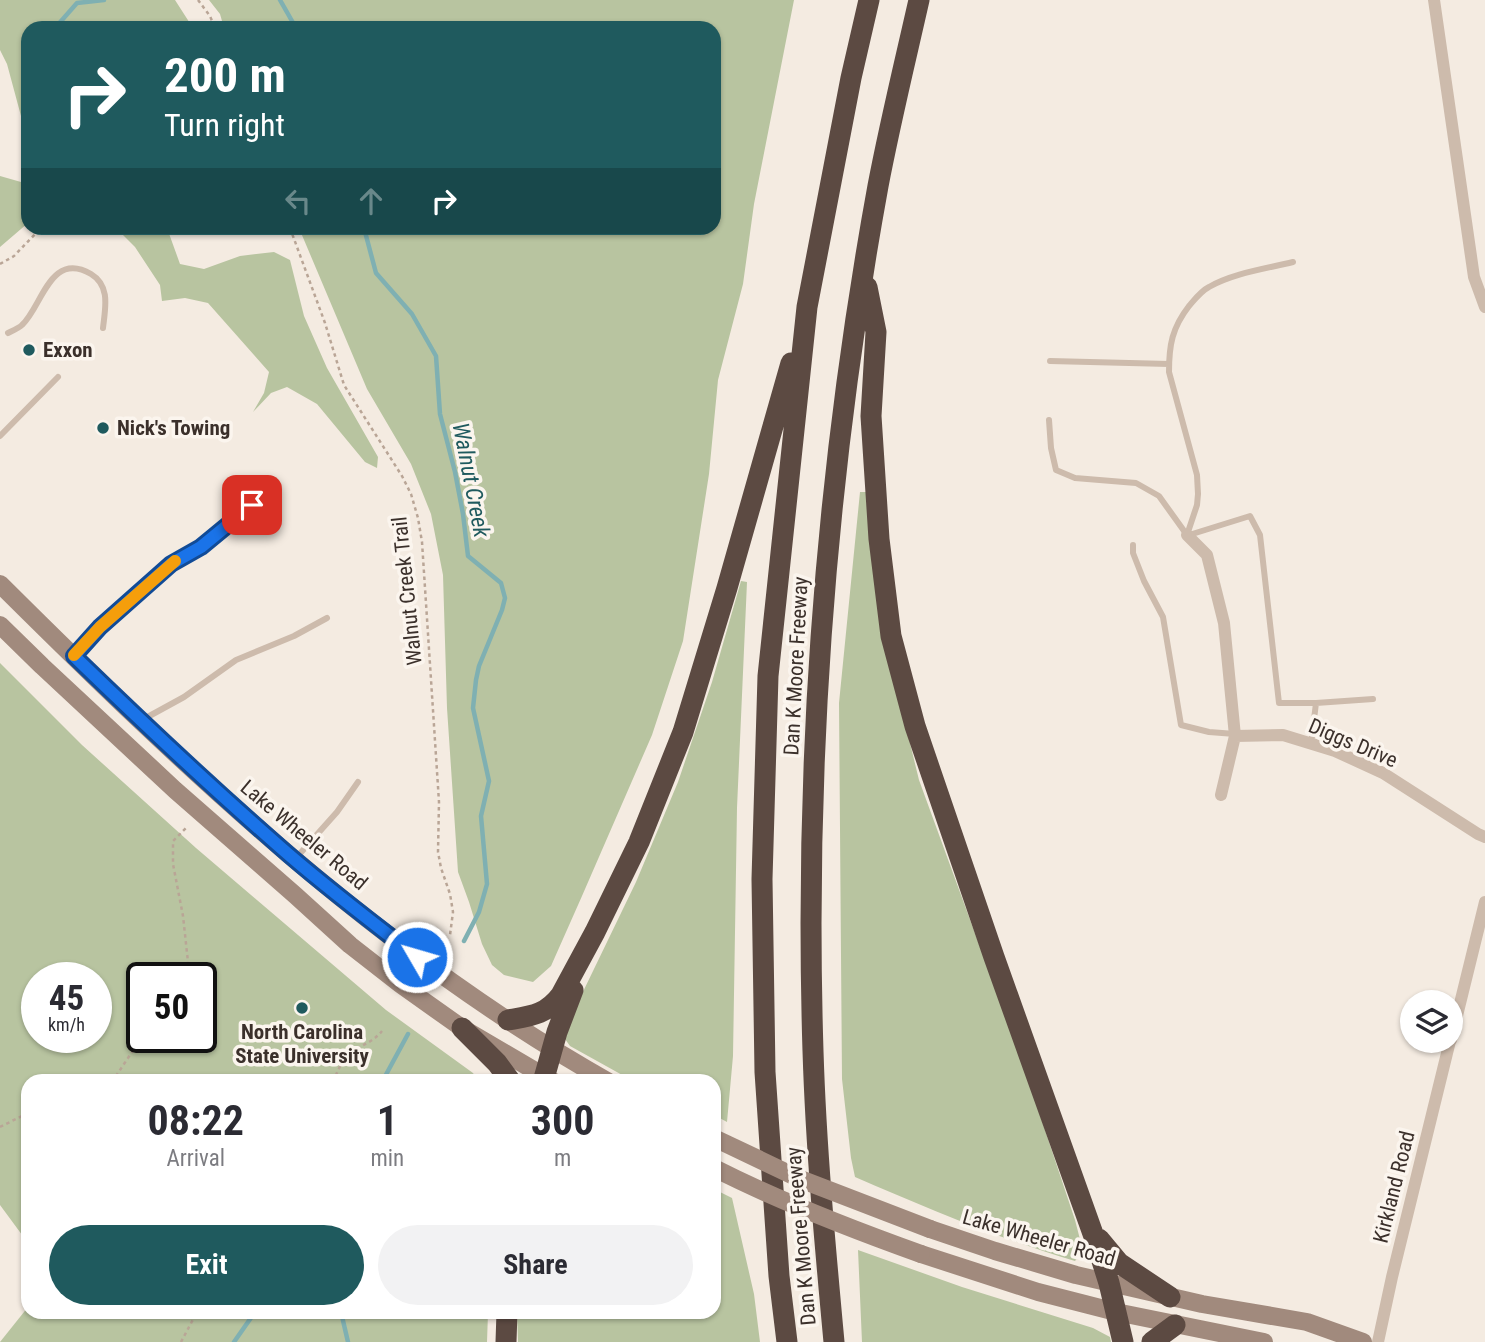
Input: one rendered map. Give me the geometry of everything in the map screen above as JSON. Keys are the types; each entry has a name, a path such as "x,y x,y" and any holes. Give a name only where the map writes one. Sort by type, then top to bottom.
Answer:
{"highway":[{"name":"Dan K Moore Freeway","path":"787,1342 779,1276 765,1072 762,879 768,676 807,307 851,78 869,0"},
{"name":"Dan K Moore Freeway","path":"834,1342 821,1201 813,1051 812,826 816,712 835,475 853,337 886,145 919,0"},
{"path":"863,271 876,332 871,416 879,539 891,636 915,726 1092,1232 1109,1283 1123,1342"},
{"path":"508,1020 536,1015 554,1004 561,995 639,842 683,732 807,307"},
{"path":"548,1074 557,1032 595,932"},
{"path":"462,1028 505,1074"},
{"path":"1092,1232 1119,1263 1170,1297"},
{"path":"506,1342 507,1319"},
{"path":"1152,1342 1175,1325"}],"main road":[{"name":"Lake Wheeler Road","path":"0,584 140,721 295,859 437,972 552,1049 595,1074"},
{"path":"0,625 174,790 349,945 462,1028 537,1074"},
{"name":"Lake Wheeler Road","path":"721,1141 800,1179 995,1251 1170,1297 1307,1322 1363,1342"},
{"path":"721,1171 848,1227 1038,1292 1116,1312 1264,1342"}],"street":[{"path":"1434,0 1474,277 1485,307"},
{"path":"1187,536 1207,555 1224,623 1235,735 1221,795"},
{"name":"Diggs Drive","path":"1235,735 1283,735 1335,751 1383,773 1485,837"},
{"name":"Kirkland Road","path":"1463,992 1485,905"},
{"name":"Kirkland Road","path":"1378,1342 1448,1053"}],"lane":[{"path":"1187,536 1199,495 1197,475 1169,372 1172,333 1179,319 1206,288 1227,279 1293,262"},
{"path":"8,333 23,325 52,278 69,269 89,272 103,288 106,298 103,328"},
{"path":"1050,361 1169,364"},
{"path":"0,436 58,377"},
{"path":"1049,420 1056,470 1075,478 1136,483 1159,496 1187,536"},
{"path":"74,656 100,627 171,564 201,547 252,505"},
{"path":"1187,536 1250,516 1260,535 1279,703 1316,704 1373,699"},
{"path":"1133,545 1133,553 1144,581 1163,617 1181,724 1209,732 1235,735"},
{"path":"140,721 184,696 236,660 294,636 327,618"},
{"path":"1311,744 1316,704"},
{"path":"295,859 337,812 358,782"}],"path":[{"path":"198,0 212,21"},
{"path":"0,264 14,256 34,235"},
{"name":"Walnut Creek Trail","path":"293,235 325,323 344,385 402,476 418,518 434,706 439,802 438,852 453,912 450,935"},
{"path":"187,827 173,841 173,864 188,962"},
{"path":"337,1074 351,1052 372,1041 382,1031"},
{"path":"117,1074 131,1053"},
{"path":"0,1127 21,1116"},
{"path":"181,1342 193,1319"}],"green space":[{"path":"0,0 175,0 188,21 21,21 21,116 7,64 0,50"},
{"path":"209,0 794,0 754,204 743,284 718,380 709,474 683,641 652,735 582,896 551,966 533,982 504,975 492,965 482,944 458,872 447,708 443,575 431,514 411,464 367,389 302,235 721,235 721,21 222,21"},
{"path":"0,176 21,182 21,229 0,247"},
{"path":"123,235 170,235 180,264 204,269 240,256 274,252 290,260 304,316 327,368 378,457 377,468 365,462 317,404 287,387 271,393 253,412 264,393 269,372 208,303 185,298 162,301 160,285 135,247"},
{"path":"860,492 866,492 885,641 919,780 1026,1073 1075,1220 1083,1251 1075,1261 991,1233 855,1177 842,1079 839,703"},
{"path":"741,581 747,582 737,808 733,1056 727,1122 721,1119 721,1074 620,1074 570,1046 565,1039 579,1000 636,882 678,782 712,682"},
{"name":"North Carolina State University","path":"0,663 82,745 196,848 386,1010 474,1074 21,1074 21,1234 0,1205"},
{"path":"721,1192 732,1198 754,1294 760,1342 518,1342 517,1319 721,1319"},
{"path":"858,1250 962,1287 1093,1328 1110,1337 1111,1342 862,1342"},
{"path":"21,1316 21,1319 488,1319 487,1342 0,1342"}],"waterway":[{"path":"61,21 77,3 104,0"},
{"name":"Walnut Creek","path":"280,0 292,21"},
{"name":"Walnut Creek","path":"366,235 376,273 412,314 436,356 440,414 455,472 468,556 501,583 505,598 476,680 473,708 489,781 481,816 487,884 479,912 464,941"},
{"name":"Walnut Creek","path":"386,1074 408,1034"},
{"name":"Walnut Creek","path":"234,1342 250,1319"},
{"path":"343,1319 348,1342"}],"slow traffic":[{"path":"74,655 100,627 175,561"}],"place":[{"name":"Exxon","path":"29,350"},
{"name":"Nick's Towing","path":"103,428"},
{"name":"North Carolina State University","path":"302,1008"}],"route":[{"path":"252,505 201,547 171,564 100,627 74,656 140,721 281,848 417,957"}]}
